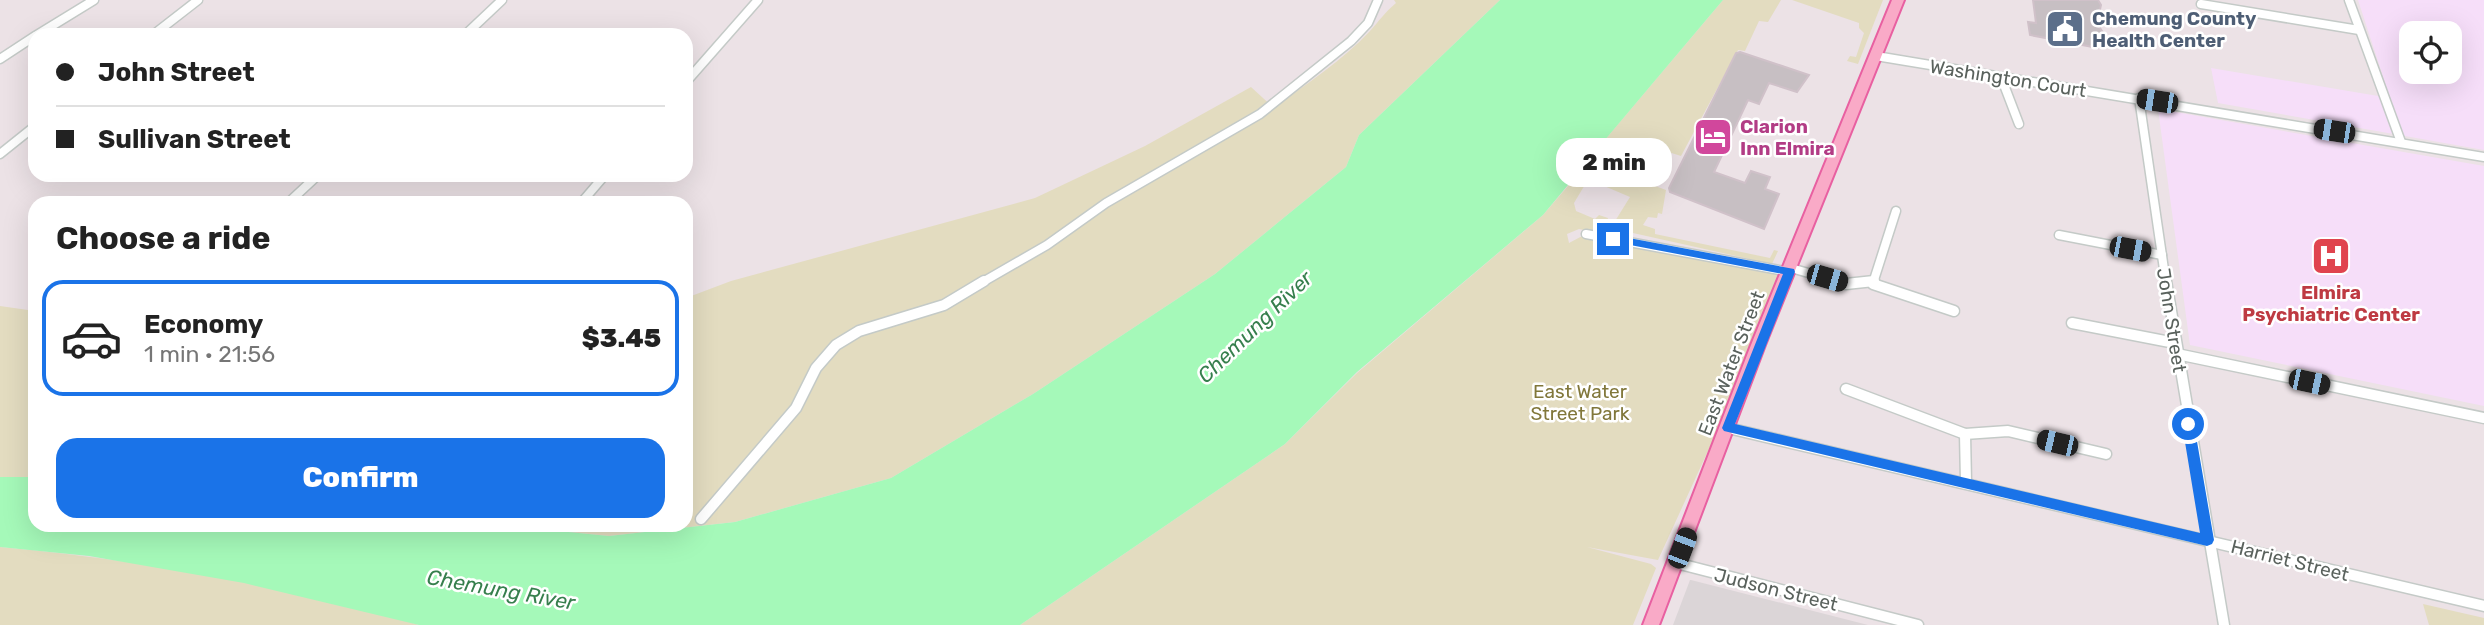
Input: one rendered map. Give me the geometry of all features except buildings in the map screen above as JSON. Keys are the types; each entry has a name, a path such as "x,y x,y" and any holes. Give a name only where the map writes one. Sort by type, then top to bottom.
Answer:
{"main road":[{"name":"East Water Street","path":"1651,625 1898,0"}],"street":[{"path":"49,28 94,0"},
{"path":"162,28 198,0"},
{"path":"473,28 502,0"},
{"path":"693,74 758,0"},
{"path":"701,519 796,408 816,368 836,345 859,331 944,305 1047,245 1106,203 1260,114 1351,41 1368,23 1378,0"},
{"path":"2349,0 2401,142"},
{"path":"2201,4 2359,30"},
{"path":"0,59 28,41"},
{"name":"Washington Court","path":"1876,56 2484,157"},
{"path":"2001,77 2019,124"},
{"name":"John Street","path":"2139,98 2176,349 2207,540 2224,625"},
{"path":"0,153 28,132"},
{"path":"296,196 310,182"},
{"path":"587,196 599,182"},
{"path":"1873,284 1896,211"},
{"path":"1586,233 1791,270 1846,284 1873,284 1954,311"},
{"path":"2059,235 2162,255"},
{"path":"2071,323 2484,418"},
{"path":"1846,389 1965,434 2008,431 2106,454"},
{"name":"Harriet Street","path":"1728,428 2484,606"},
{"path":"1965,434 1966,482"},
{"name":"Judson Street","path":"1676,563 1917,625"}],"shaded area":[{"path":"2358,0 2484,0 2484,150 2218,103 2211,68 2390,98"},
{"name":"Elmira Psychiatric Center","path":"2158,109 2484,166 2484,406 2190,345"},
{"path":"1691,580 1868,625 1673,625"}],"green space":[{"path":"1394,0 1500,0 1359,135 1346,167 1215,274 1033,394 891,478 735,522 693,527 693,295 731,281 1035,198 1145,146 1251,87 1274,108 1348,52 1396,3"},
{"path":"1723,0 1781,0 1768,22 1759,21 1745,51 1738,50 1681,156 1656,148 1639,180 1666,190 1662,214 1658,213 1657,218 1648,217 1643,225 1655,229 1655,234 1770,258 1774,250 1778,251 1772,264 1615,229 1612,226 1630,197 1576,174"},
{"path":"1792,0 1883,0 1858,64 1847,61 1850,56 1856,57 1864,33 1859,28 1859,23"},
{"name":"East Water Street Park","path":"1574,179 1586,183 1574,203 1576,211 1595,219 1599,215 1608,218 1603,234 1579,229 1567,234 1569,243 1586,234 1790,272 1658,560 1587,547 1651,564 1656,568 1633,625 1020,625 1285,444 1357,373 1543,215"},
{"path":"0,306 28,310 28,477 0,477"},
{"path":"569,532 645,532 609,536"},
{"path":"0,547 212,575 318,597 419,625 0,625"},
{"path":"2423,604 2484,618 2484,625 2429,625"}],"water":[{"name":"Chemung River","path":"1500,0 1723,0 1577,173 1590,179 1586,183 1573,179 1543,215 1357,372 1285,444 1020,625 419,625 244,583 89,556 0,547 0,477 28,477 28,532 569,532 609,536 645,532 693,532 693,527 735,522 891,478 1033,394 1215,274 1346,167 1359,135"}],"place":[{"name":"Chemung County Health Center","path":"2065,29"},
{"name":"Clarion Inn Elmira","path":"1713,137"},
{"name":"Elmira Psychiatric Center","path":"2331,256"}],"route":[{"path":"1613,239 1790,272 1758,345 1728,428 2207,540 2188,424"}]}
